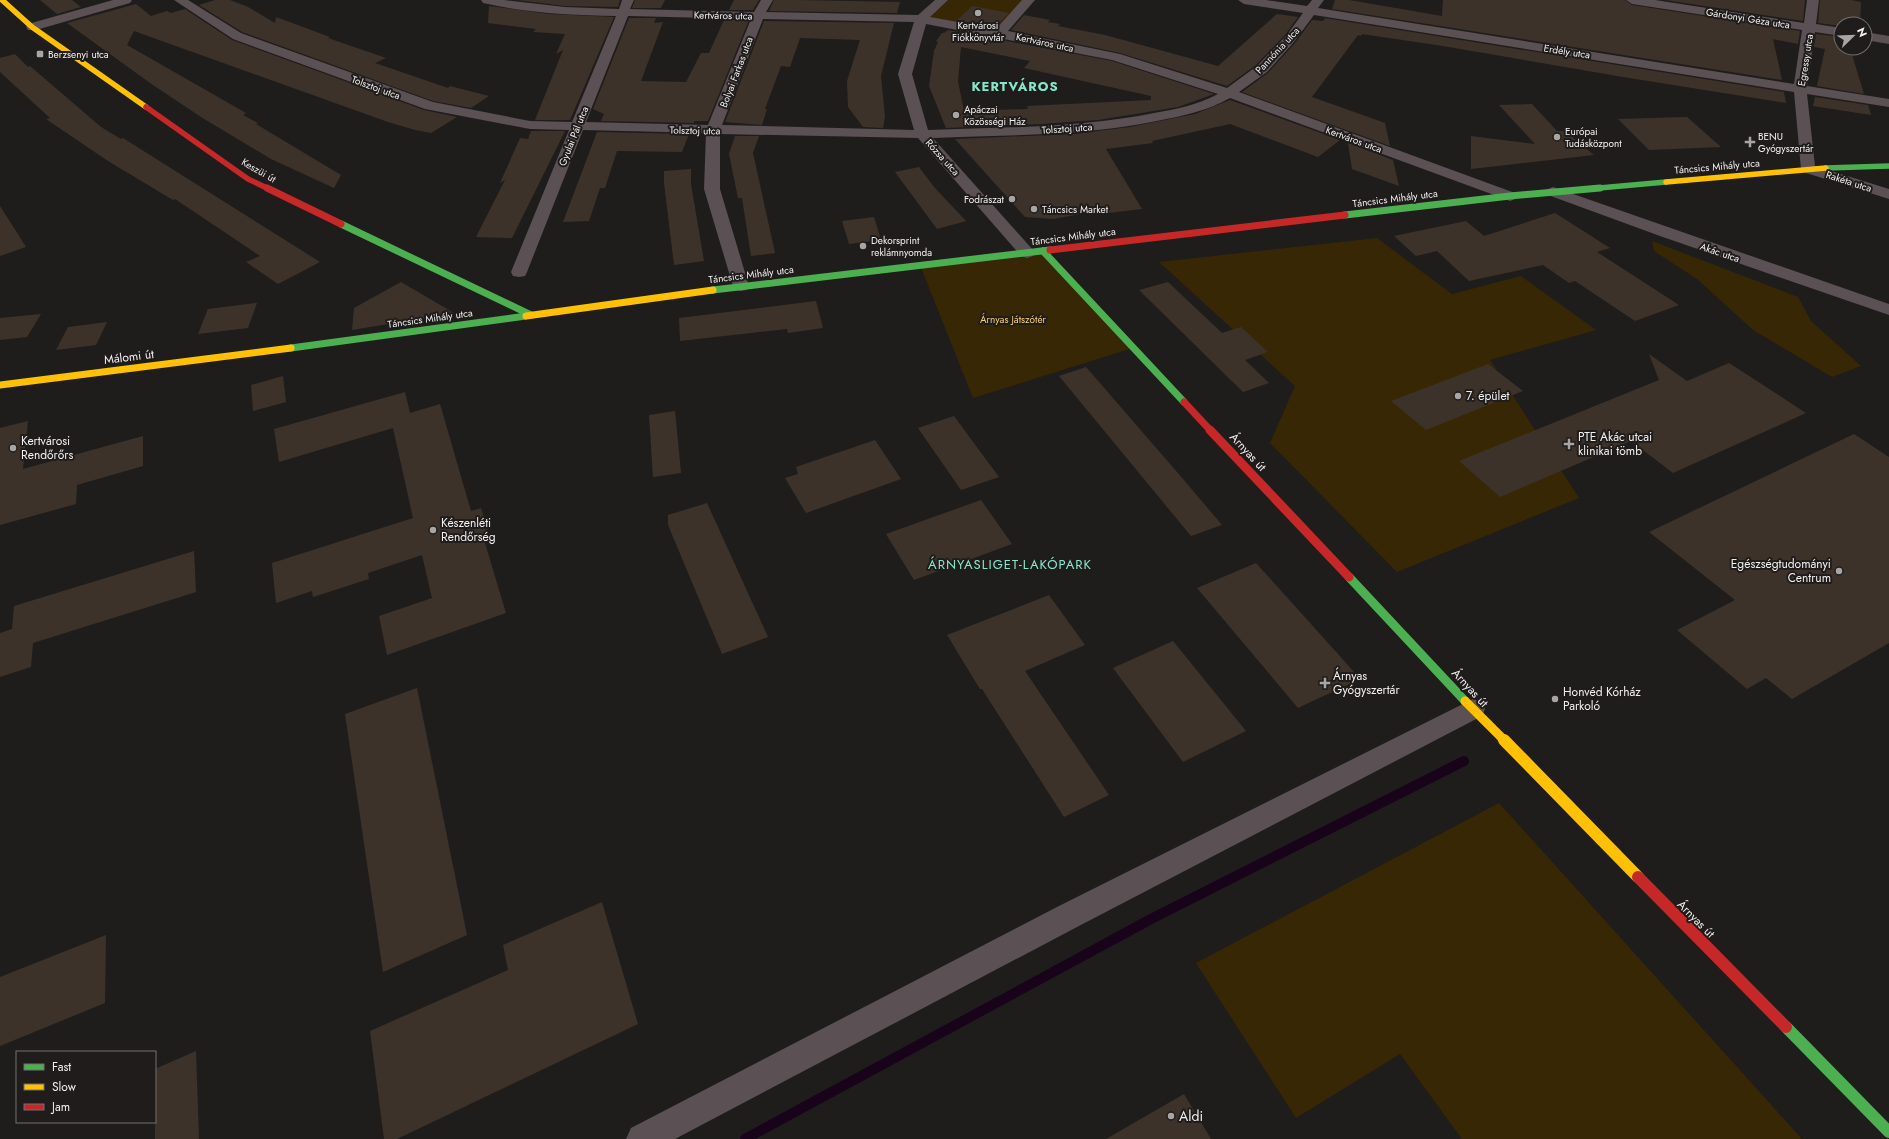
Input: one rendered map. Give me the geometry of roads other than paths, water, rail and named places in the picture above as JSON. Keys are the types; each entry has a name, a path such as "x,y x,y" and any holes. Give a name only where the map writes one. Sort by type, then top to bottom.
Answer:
{"street":[{"name":"Keszüi út","path":"2,0 32,27 248,179 530,315"},
{"path":"32,27 126,0"},
{"name":"Tolsztoj utca","path":"180,0 237,36 430,106 530,125 922,134 1062,130 1121,124 1177,113 1210,104 1229,93"},
{"name":"Kertváros utca","path":"487,0 511,5 565,10 625,6 758,16 921,19 999,33 1115,58 1229,93 1510,196"},
{"name":"Bolyai Farkas utca","path":"741,286 712,189 713,130 758,16 766,0"},
{"path":"921,19 942,0"},
{"path":"999,33 1029,0"},
{"name":"Erdély utca","path":"1244,0 1314,5 1889,103"},
{"name":"Gárdonyi Géza utca","path":"1632,0 1833,31"},
{"name":"Egressy utca","path":"1808,169 1800,88 1813,0"},
{"name":"Pannónia utca","path":"1229,93 1262,69 1290,39 1314,5"},
{"name":"Gyulai Pál utca","path":"519,272 625,6"},
{"name":"Rózsa utca","path":"921,19 905,74 922,134 1027,252"},
{"path":"1873,37 1889,40"},
{"name":"Táncsics Mihály utca","path":"262,352 741,286 1510,196 1808,169 1889,166"},
{"name":"Rakéta utca","path":"1808,169 1889,194"},
{"name":"Akác utca","path":"1553,192 1666,233 1889,310"},
{"name":"Árnyas út","path":"1043,251 1151,360 1473,709 1889,1132"},
{"name":"Málomi út","path":"0,385 262,352"},
{"path":"642,1139 1066,917 1473,709"}],"waterway":[{"path":"745,1139 1151,919 1464,761"}],"place":[{"name":"Kertvárosi Fiókkönyvtár","path":"978,13"},
{"name":"Berzsenyi utca","path":"40,54"},
{"name":"Apáczai Közösségi Ház","path":"956,115"},
{"name":"Európai Tudásközpont","path":"1557,137"},
{"name":"BENU Gyógyszertár","path":"1750,142"},
{"name":"Fodrászat","path":"1012,199"},
{"name":"Táncsics Market","path":"1034,209"},
{"name":"Dekorsprint reklámnyomda","path":"863,246"},
{"name":"7. épület","path":"1458,396"},
{"name":"PTE Akác utcai klinikai tömb","path":"1569,444"},
{"name":"Kertvárosi Rendőrőrs","path":"13,448"},
{"name":"Készenléti Rendőrség","path":"433,530"},
{"name":"Egészségtudományi Centrum","path":"1839,571"},
{"name":"Árnyas Gyógyszertár","path":"1325,683"},
{"name":"Honvéd Kórház Parkoló","path":"1555,699"},
{"name":"Aldi","path":"1171,1116"}],"district":[{"name":"KERTVÁROS","path":"1015,86"},
{"name":"ÁRNYASLIGET-LAKÓPARK","path":"1010,564"}],"park label":[{"name":"Árnyas Játszótér","path":"1013,319"}]}
